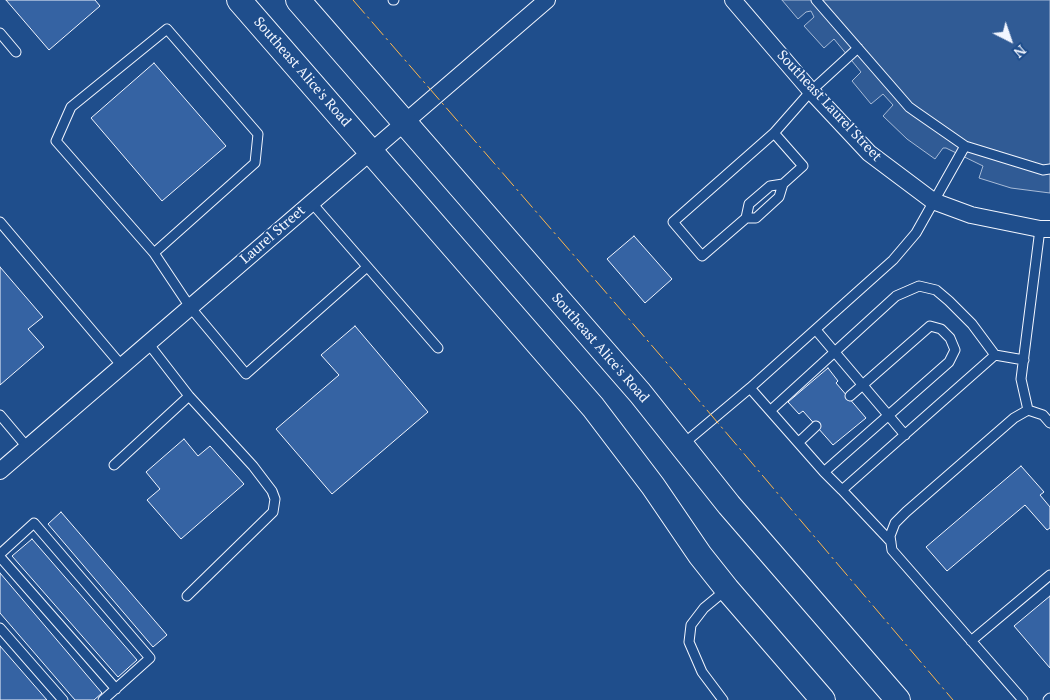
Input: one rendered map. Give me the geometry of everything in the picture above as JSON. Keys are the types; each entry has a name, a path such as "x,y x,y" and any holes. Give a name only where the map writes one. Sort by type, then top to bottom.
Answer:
{"main road":[{"name":"Southeast Alice's Road","path":"239,0 593,407 626,449 700,555 823,700"},
{"name":"Southeast Alice's Road","path":"298,0 640,393 729,505 898,700"}],"street":[{"name":"Laurel Street","path":"0,470 546,0"},
{"name":"Southeast Laurel Street","path":"733,0 811,91 869,153 933,201 971,215 1045,229"}],"lane":[{"path":"816,0 909,107 965,146 1043,170 1050,169"},
{"path":"154,253 255,163 258,134 167,29 71,107 56,142 154,253 190,307 246,374 367,266"},
{"path":"0,33 16,52"},
{"path":"774,133 803,166 783,184 770,186 749,204 746,218 702,256 673,222 774,133 811,91 858,48"},
{"path":"682,446 816,330 893,260 916,233 965,146"},
{"path":"746,218 756,218 780,197 783,184"},
{"path":"310,202 438,348"},
{"path":"0,222 122,366"},
{"path":"1028,410 1021,379 1045,229"},
{"path":"771,410 896,296 919,286 936,290 949,301 972,324 995,355 1024,360"},
{"path":"824,472 950,362 955,350 950,338 941,329 930,326 850,396"},
{"path":"816,330 905,435"},
{"path":"148,343 189,396 254,466 272,491 275,499 273,512 187,596"},
{"path":"842,490 995,355"},
{"path":"750,388 824,472 891,542"},
{"path":"114,465 189,396"},
{"path":"1023,700 892,550 890,536 895,523 906,512 1014,418 1028,410 1043,415 1050,423"},
{"path":"0,415 27,447"},
{"path":"799,442 816,426"},
{"path":"103,700 116,689 150,658 34,523 0,554 116,689"},
{"path":"971,641 1050,575"},
{"path":"723,700 702,672 689,642 692,625 704,608 727,589"},
{"path":"0,628 63,700"}],"shaded area":[{"path":"782,0 1050,0 1050,193 1011,188 979,178 983,166 946,148 943,148 935,159 907,139 883,116 893,105 883,94 871,104 852,81 861,72 834,39 824,48 804,26 814,17 811,11 806,12 798,19"}],"building":[{"path":"6,0 95,0 100,6 49,50"},
{"path":"154,63 226,146 162,201 91,118"},
{"path":"634,236 672,279 645,303 607,259"},
{"path":"0,267 43,317 28,329 44,347 0,385"},
{"path":"355,326 428,412 332,494 276,429 339,375 321,355"},
{"path":"828,368 838,381 836,383 866,418 833,445 803,411 799,414 788,402"},
{"path":"184,439 198,456 210,446 244,484 181,539 147,500 160,489 146,472"},
{"path":"1021,466 1044,492 1040,495 1050,507 1050,528 1047,530 1025,505 947,571 926,547"},
{"path":"61,512 167,635 153,647 48,524"},
{"path":"32,539 137,660 118,677 12,556"},
{"path":"0,573 102,693 94,700 75,700 0,613"},
{"path":"1050,596 1050,668 1014,626"},
{"path":"0,646 47,700 0,700"}],"power":[{"path":"353,0 673,370 953,700"}]}
